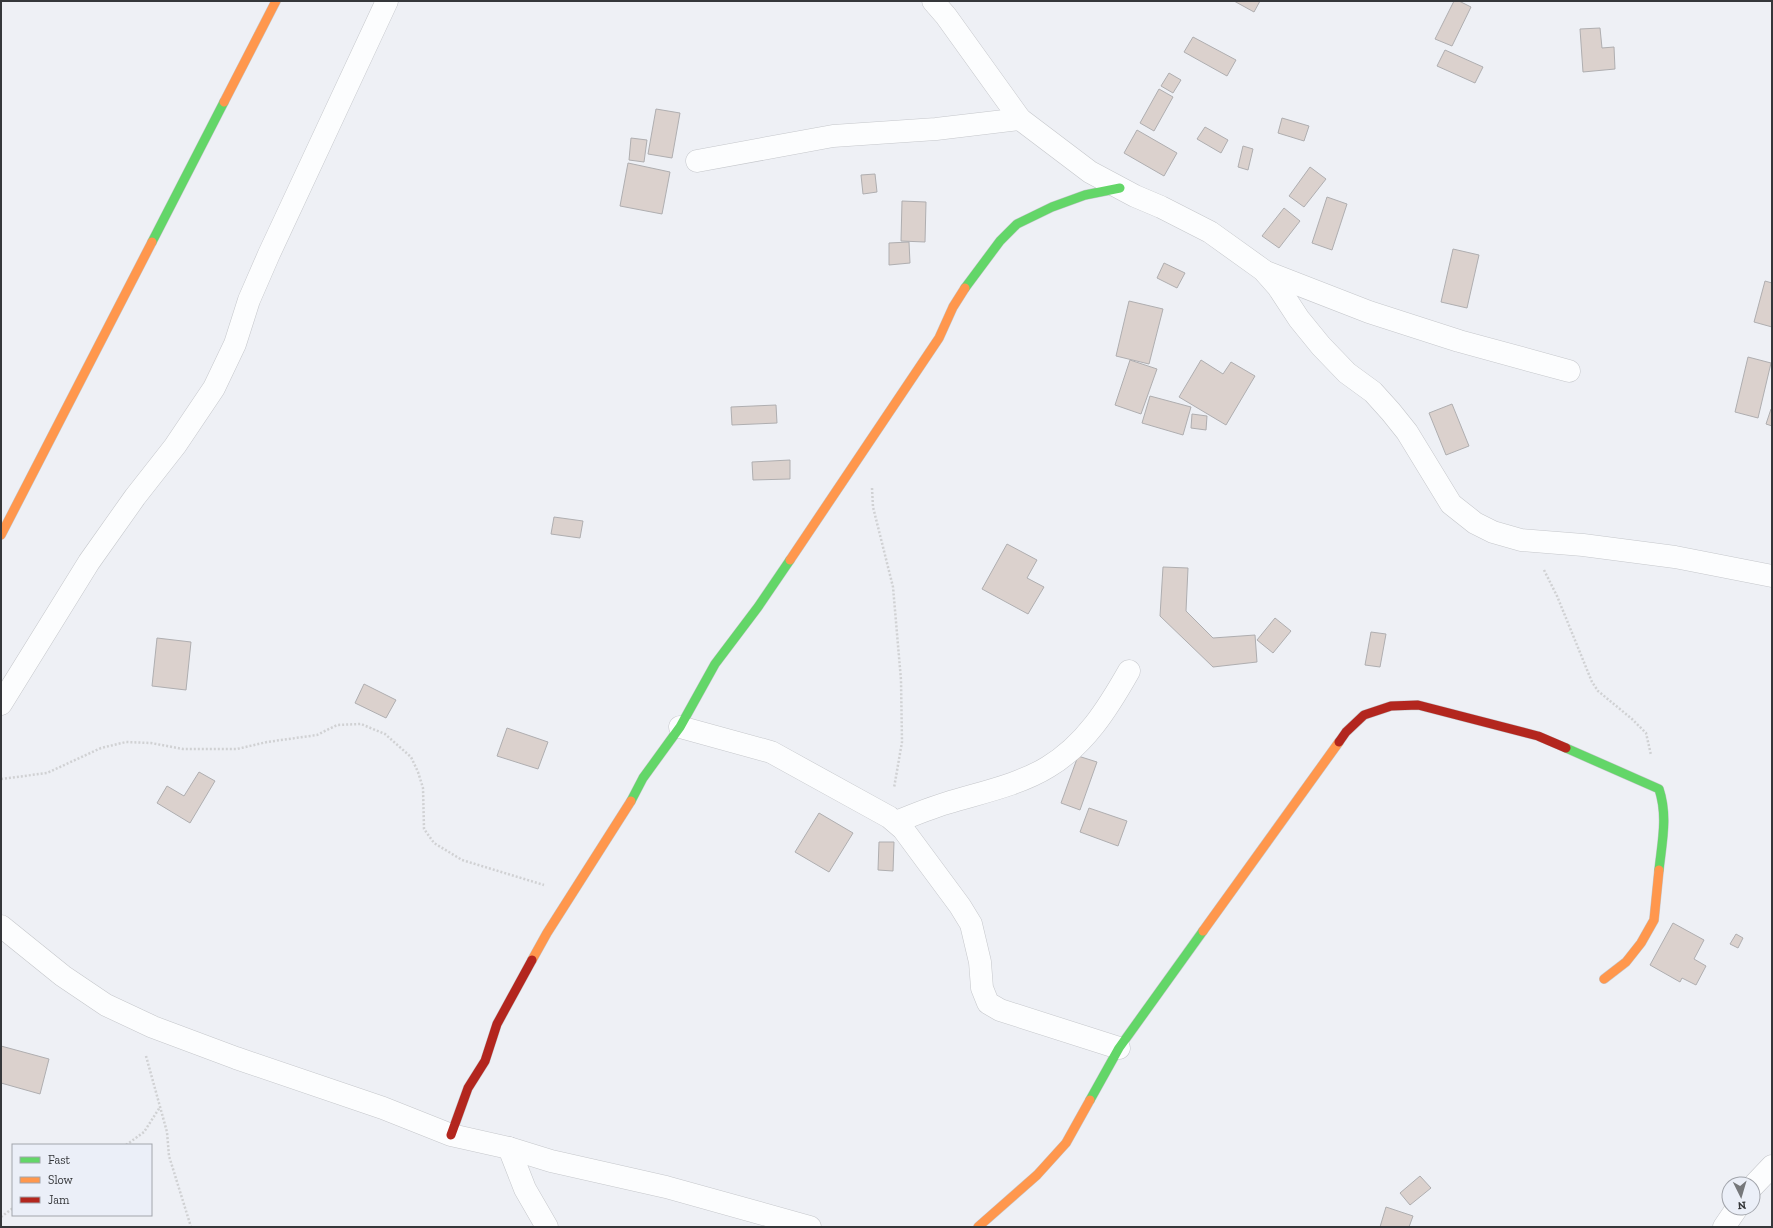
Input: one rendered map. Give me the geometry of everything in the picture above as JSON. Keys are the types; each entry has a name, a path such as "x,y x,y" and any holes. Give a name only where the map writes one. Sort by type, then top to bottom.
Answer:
{"street":[{"path":"1,535 276,1"},
{"path":"1,704 89,562 175,446 214,388 235,344 249,300 269,254 387,1"},
{"path":"933,1 946,16 1020,119 1090,172 1210,232 1263,270 1278,287 1299,319 1321,346 1347,373 1373,392 1391,412 1407,432 1451,504 1475,523 1493,532 1521,540 1583,545 1675,557 1772,576"},
{"path":"697,161 833,136 936,129 1020,119"},
{"path":"451,1134 468,1088 485,1061 497,1024 547,933 625,813 643,778 680,727 715,664 758,607 939,338 953,307 1000,242 1017,224 1052,207 1085,195 1120,188"},
{"path":"1263,270 1369,312 1459,341 1569,372"},
{"path":"892,819 984,792 1047,768 1072,749 1094,726 1111,703 1129,671"},
{"path":"978,1227 1037,1175 1066,1143 1119,1048 1346,732 1364,715 1391,706 1418,705 1538,736 1659,789 1664,803 1665,819 1654,920 1641,944 1626,962 1604,979"},
{"path":"680,727 771,752 892,819 948,889 971,924 980,962 982,988 988,1003 1000,1010 1119,1048"},
{"path":"1,926 63,976 106,1005 137,1018 153,1027 236,1058 382,1108 451,1134 509,1148 551,1161 673,1189 810,1227"},
{"path":"509,1148 525,1189 547,1227"},
{"path":"1761,1178 1772,1166"},
{"path":"1724,1227 1732,1216"}],"path":[{"path":"872,485 873,507 893,587 901,680 902,742 892,819"},
{"path":"1541,563 1558,596 1583,661 1598,691 1632,719 1646,733 1659,789"},
{"path":"1,779 47,772 101,748 126,742 151,743 183,749 237,749 267,742 317,735 337,726 361,724 384,734 411,757 423,788 424,829 434,843 462,860 540,885 574,891"},
{"path":"137,1018 167,1132 169,1156 184,1210 192,1227"},
{"path":"127,1144 144,1132 160,1106"},
{"path":"1,1217 12,1209"}],"building":[{"path":"1234,1 1260,1 1254,12"},
{"path":"1454,1 1459,1 1471,7 1452,46 1435,39"},
{"path":"1600,28 1602,48 1614,47 1615,69 1583,72 1580,29"},
{"path":"1193,37 1236,60 1227,76 1184,52"},
{"path":"1445,50 1483,67 1475,83 1437,66"},
{"path":"1169,73 1181,80 1173,93 1161,86"},
{"path":"1159,89 1173,97 1154,131 1140,123"},
{"path":"656,109 680,113 672,158 648,154"},
{"path":"1282,118 1309,126 1304,141 1278,133"},
{"path":"1205,127 1228,140 1221,153 1197,139"},
{"path":"1137,130 1177,153 1164,176 1124,153"},
{"path":"631,138 647,140 644,162 629,160"},
{"path":"1243,146 1253,149 1248,170 1238,167"},
{"path":"628,163 670,172 662,214 620,206"},
{"path":"1310,167 1326,179 1304,207 1289,196"},
{"path":"875,174 877,192 863,194 861,175"},
{"path":"1327,197 1347,204 1332,250 1312,243"},
{"path":"902,201 926,202 925,242 901,241"},
{"path":"1284,208 1300,221 1279,248 1262,236"},
{"path":"909,242 910,263 889,265 889,243"},
{"path":"1453,249 1479,255 1467,308 1441,302"},
{"path":"1164,263 1185,273 1177,288 1157,278"},
{"path":"1765,281 1772,283 1772,327 1754,322"},
{"path":"1129,301 1163,309 1149,364 1116,356"},
{"path":"1748,357 1771,363 1758,418 1735,412"},
{"path":"1130,360 1157,369 1141,414 1115,405"},
{"path":"1201,360 1223,374 1231,362 1255,376 1226,425 1179,397"},
{"path":"1150,396 1191,407 1183,435 1142,423"},
{"path":"1452,404 1469,446 1446,455 1429,413"},
{"path":"776,405 777,423 732,425 731,407"},
{"path":"1771,409 1772,410 1772,426 1766,424"},
{"path":"1192,414 1207,416 1206,430 1191,428"},
{"path":"790,460 790,479 753,480 752,462"},
{"path":"554,517 583,521 580,538 551,534"},
{"path":"1007,544 1037,560 1027,578 1044,587 1028,614 982,589"},
{"path":"1163,567 1188,568 1186,611 1213,638 1255,635 1257,662 1213,667 1160,616"},
{"path":"1275,618 1291,631 1273,653 1257,640"},
{"path":"1371,632 1386,634 1380,667 1365,665"},
{"path":"157,638 191,642 186,690 152,686"},
{"path":"364,684 396,700 386,718 355,703"},
{"path":"507,728 548,742 538,769 497,756"},
{"path":"1078,756 1097,762 1080,810 1061,803"},
{"path":"199,772 215,781 190,823 157,803 167,786 184,796"},
{"path":"1089,808 1127,821 1118,846 1080,832"},
{"path":"819,813 853,833 829,872 795,852"},
{"path":"879,842 894,842 893,871 878,870"},
{"path":"1673,923 1704,940 1694,959 1706,966 1696,985 1682,978 1680,982 1650,965"},
{"path":"1736,934 1743,938 1738,948 1730,944"},
{"path":"1,1046 49,1059 40,1094 1,1083"},
{"path":"1420,1176 1431,1188 1410,1205 1400,1193"},
{"path":"1386,1207 1413,1216 1409,1227 1380,1227"}],"traffic: fast":[{"path":"152,242 224,102"},
{"path":"965,288 1000,241 1017,224 1052,207 1085,195 1120,188"},
{"path":"631,801 643,778 680,727 715,664 758,607 790,560"},
{"path":"1566,748 1659,789 1662,799 1664,819 1659,870"},
{"path":"1090,1100 1119,1048 1203,931"}],"traffic: slow":[{"path":"224,102 276,1"},
{"path":"1,535 152,242"},
{"path":"790,560 939,338 953,307 965,288"},
{"path":"1203,931 1339,742"},
{"path":"532,960 547,933 631,801"},
{"path":"1604,979 1626,962 1641,943 1654,920 1659,870"},
{"path":"978,1227 1037,1175 1066,1143 1090,1100"}],"traffic: jam":[{"path":"1339,742 1346,732 1364,715 1391,706 1418,705 1538,736 1566,748"},
{"path":"451,1135 468,1088 485,1061 497,1024 532,960"}]}
